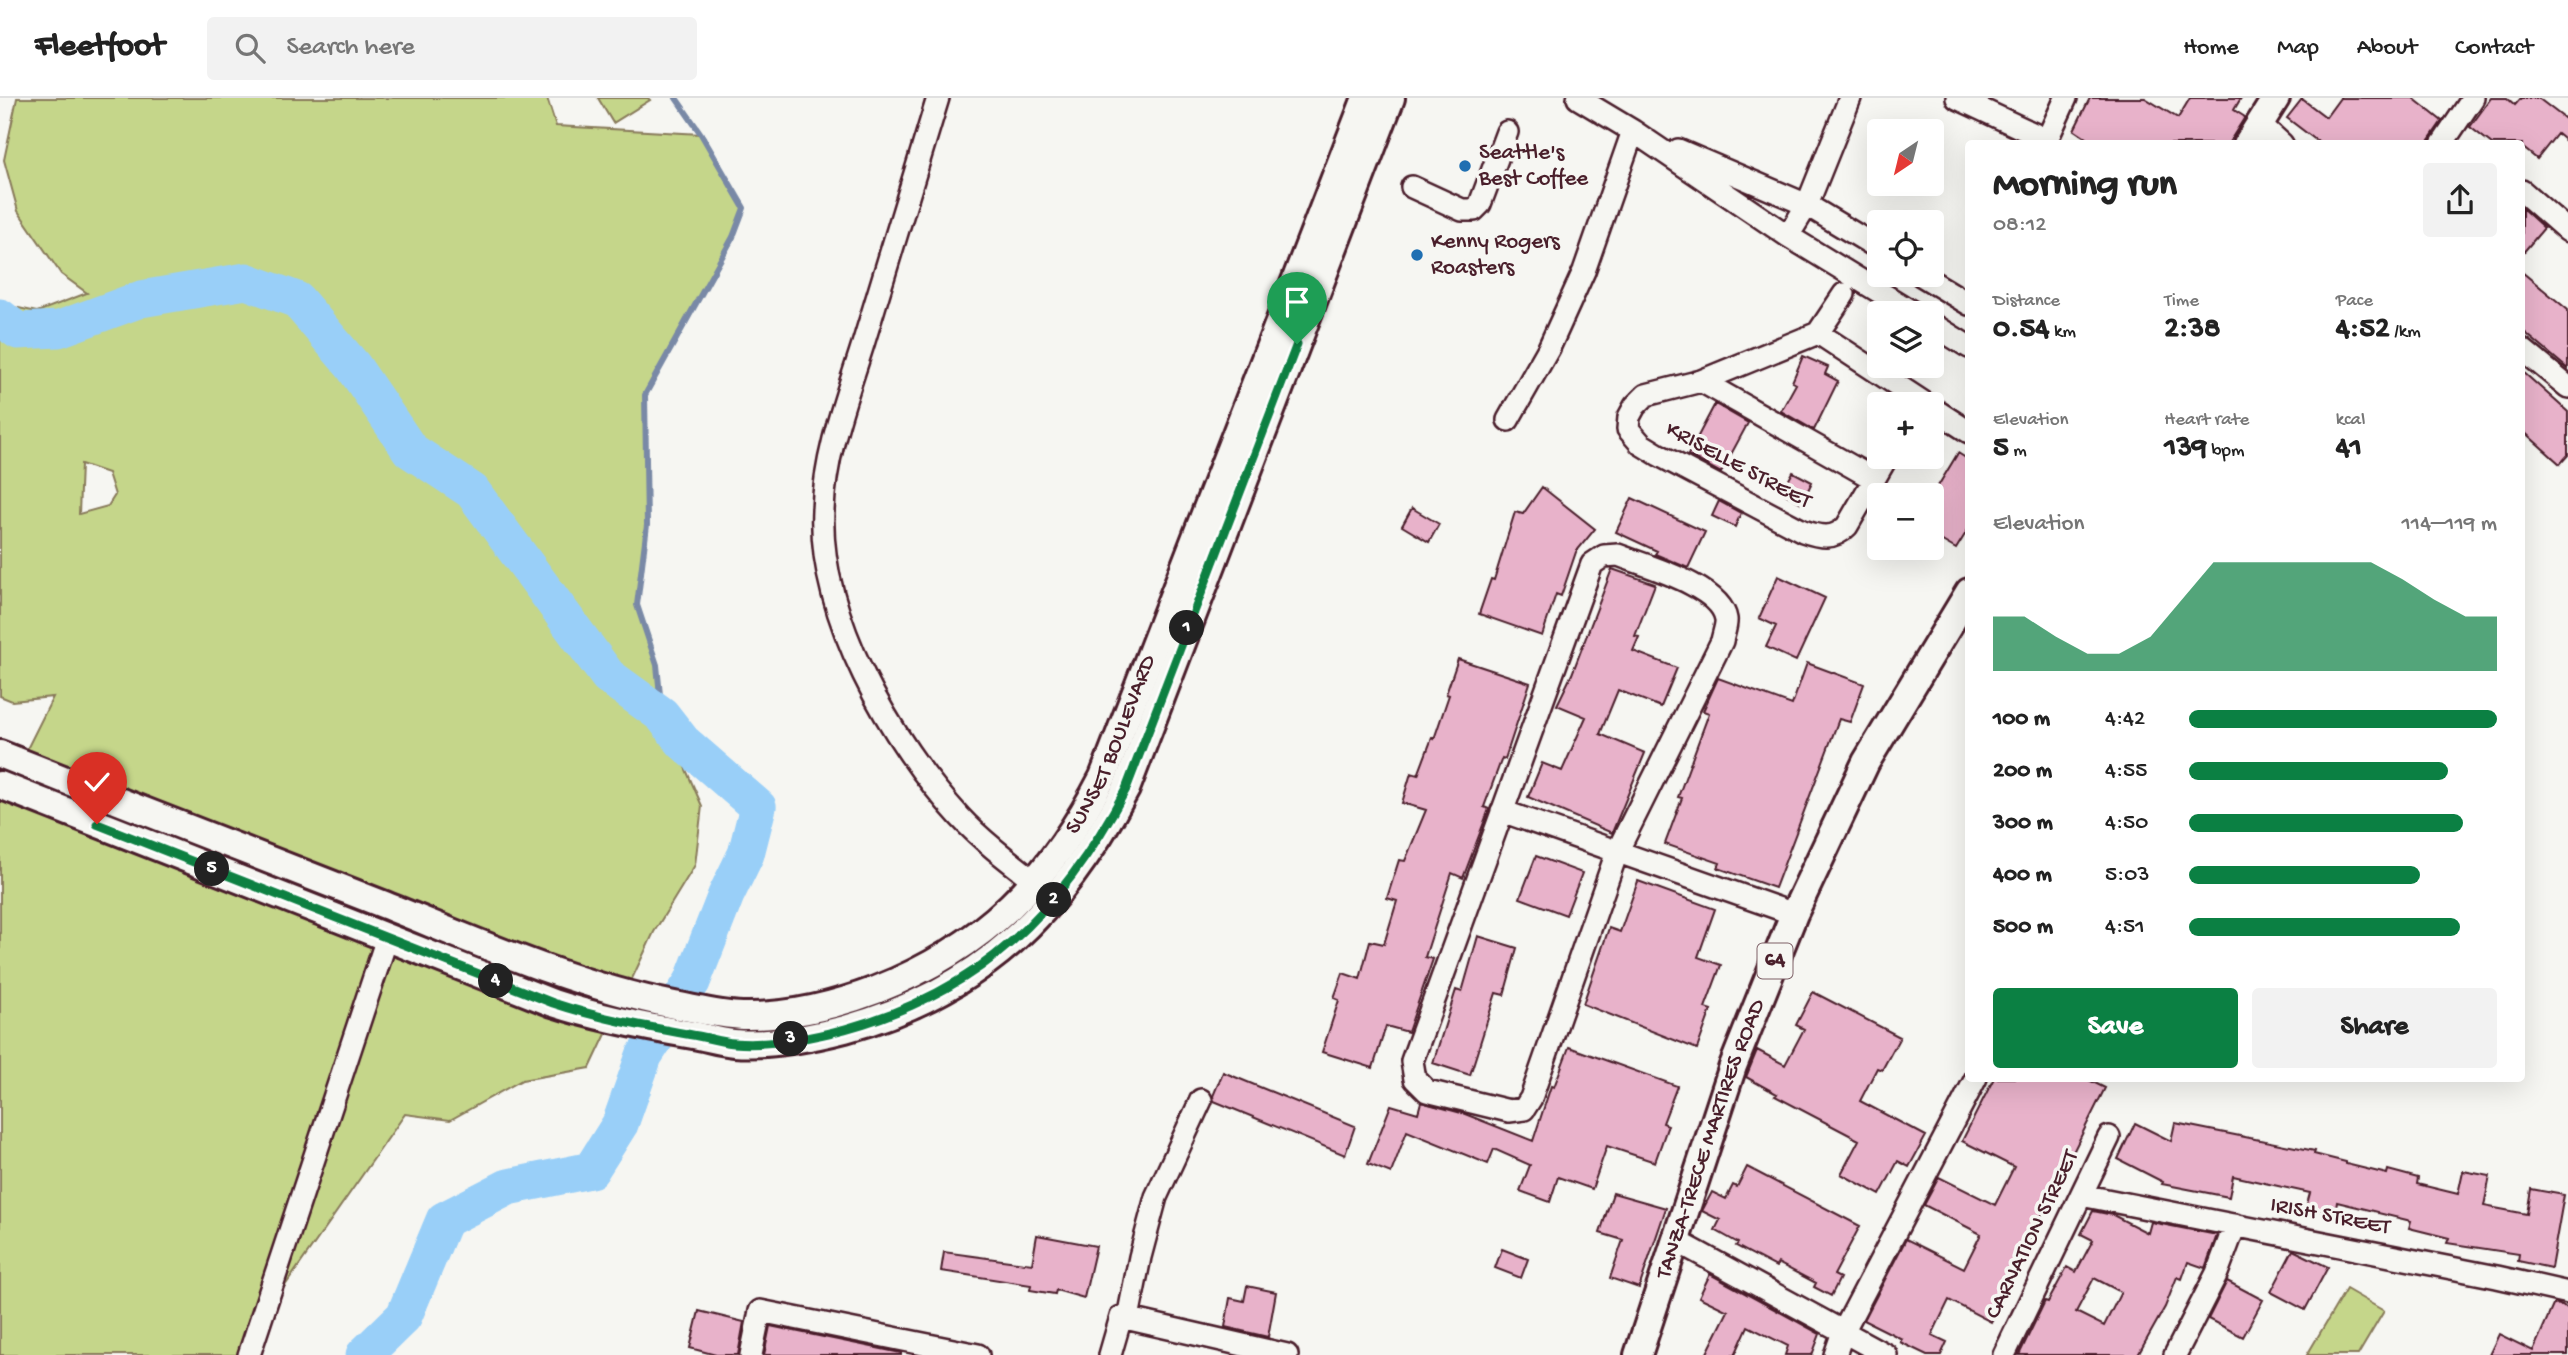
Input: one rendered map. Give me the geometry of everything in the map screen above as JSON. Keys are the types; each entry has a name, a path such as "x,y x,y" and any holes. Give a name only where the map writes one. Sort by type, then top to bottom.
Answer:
{"main road":[{"name":"SUNSET BOULEVARD","path":"702,1023 741,1016 817,1009 904,979 942,960 973,940 998,919 1059,852 1086,810 1102,777 1366,98"},
{"name":"SUNSET BOULEVARD","path":"702,1023 736,1043 819,1036 863,1024 913,1004 954,984 1018,938 1080,868 1126,789 1391,98"},
{"path":"2253,133 2276,98"},
{"name":"TANZA-TRECE MARTIRES ROAD","path":"1638,1355 1733,1066 1794,914 1866,762 1965,606"},
{"path":"0,754 538,966 637,998 702,1023"},
{"path":"0,785 553,1003 632,1026 702,1023"}],"street":[{"path":"938,98 831,448 823,511 824,542 841,623 869,685 913,758 961,818 1056,898"},
{"path":"1578,98 1633,131 1788,236 1894,301"},
{"path":"1788,236 1807,205 1850,98"},
{"path":"1957,98 2042,140"},
{"path":"2047,140 2066,98"},
{"path":"2453,139 2473,98"},
{"path":"1633,131 1807,205 1867,241"},
{"path":"1508,420 1549,348 1584,271 1633,131"},
{"path":"1412,187 1462,210 1474,210 1480,204 1507,132"},
{"path":"2253,133 2271,140"},
{"path":"2525,194 2568,231"},
{"path":"1940,287 1965,302"},
{"path":"1701,381 1818,333 1844,294"},
{"path":"1944,331 1960,341 1965,321"},
{"path":"1818,333 1906,392"},
{"path":"2525,351 2568,387"},
{"path":"1701,381 1874,479 1880,469"},
{"name":"KRISELLE STREET","path":"1701,381 1646,395 1629,417 1628,429 1641,444 1659,455 1817,536 1841,534 1874,479"},
{"path":"1944,416 1965,430"},
{"path":"1618,555 1704,590 1719,604 1726,620 1722,641 1617,852 1531,1098 1524,1109 1509,1111 1427,1091 1415,1079 1412,1060 1502,811 1592,565 1604,556 1618,555"},
{"path":"1502,811 1794,914"},
{"path":"249,1355 387,938"},
{"path":"1835,1355 1843,1332 1974,1082"},
{"path":"1128,1318 1140,1256 1156,1197 1200,1100"},
{"name":"CARNATION STREET","path":"2004,1355 2109,1138"},
{"name":"IRISH STREET","path":"2081,1195 2568,1293"},
{"path":"2180,1353 2217,1273 2235,1225"},
{"path":"1675,1240 1886,1355"},
{"path":"751,1355 761,1311 978,1355"},
{"path":"1110,1355 1121,1317 1287,1355"}],"green space":[{"path":"17,98 547,98 556,126 701,134 744,208 733,237 645,395 647,525 637,605 657,665 662,715 702,806 695,865 654,932 590,1068 522,1080 450,1120 405,1114 259,1323 249,1355 0,1355 0,768 15,773 53,697 12,701 0,696 0,304 37,312 87,293 61,274 18,211 4,160","holes":["81,464 108,473 115,495 108,506 79,514"]},
{"path":"598,98 648,98 650,100 613,123"},
{"path":"2346,1289 2384,1311 2358,1355 2307,1355"}],"building":[{"path":"2090,98 2145,98 2178,118 2190,98 2241,98 2234,110 2245,117 2231,140 2089,140 2074,130"},
{"path":"2340,98 2413,98 2442,121 2429,140 2316,140 2287,118 2302,99 2326,117"},
{"path":"2491,98 2507,98 2515,105 2521,98 2538,98 2568,121 2568,143 2557,134 2537,159 2525,149 2525,140 2487,140 2470,127"},
{"path":"2525,211 2544,228 2525,250"},
{"path":"2525,274 2568,310 2568,369 2525,333"},
{"path":"1803,356 1828,367 1825,374 1838,381 1814,430 1781,411 1796,384 1792,382"},
{"path":"2525,374 2568,412 2568,455 2560,464 2525,433"},
{"path":"1715,404 1748,423 1721,473 1688,455"},
{"path":"1958,453 1965,457 1965,534 1956,549 1944,542 1944,483 1940,483"},
{"path":"1793,472 1812,482 1802,503 1782,492"},
{"path":"1542,487 1595,529 1576,552 1561,596 1556,594 1542,636 1479,614 1491,579 1494,580 1515,512 1523,514"},
{"path":"1632,498 1705,532 1688,568 1655,554 1657,551 1616,532"},
{"path":"1719,501 1741,513 1735,527 1712,516"},
{"path":"1412,508 1439,524 1429,542 1402,526"},
{"path":"1612,569 1655,584 1635,636 1639,637 1633,651 1677,668 1661,707 1618,690 1600,734 1645,753 1612,833 1528,797 1542,763 1562,771 1586,717 1557,705 1572,674"},
{"path":"1778,576 1825,598 1796,661 1766,647 1776,626 1759,618"},
{"path":"1458,659 1530,683 1505,759 1502,758 1484,807 1489,809 1463,878 1452,873 1425,957 1433,959 1408,1032 1386,1026 1373,1068 1322,1052 1339,1000 1334,998 1343,973 1360,979 1370,941 1384,944 1397,901 1387,898 1399,860 1405,861 1426,810 1402,803 1411,773 1418,775 1432,738 1434,739"},
{"path":"1807,663 1864,684 1850,722 1839,719 1775,888 1718,868 1720,863 1665,844 1682,798 1678,797 1709,713 1703,711 1718,678 1792,705"},
{"path":"1536,856 1582,873 1566,915 1520,898"},
{"path":"1638,881 1715,909 1698,957 1721,965 1705,1008 1711,1010 1697,1049 1583,1004 1609,928 1620,932"},
{"path":"1478,936 1517,948 1504,995 1496,993 1470,1075 1433,1063 1456,990 1462,992"},
{"path":"1813,992 1900,1037 1882,1070 1877,1068 1860,1101 1926,1136 1909,1167 1898,1161 1880,1195 1841,1174 1859,1140 1775,1096 1777,1094 1746,1077 1757,1050 1785,1065 1804,1029 1796,1025"},
{"path":"1569,1047 1677,1086 1663,1123 1668,1125 1655,1162 1607,1146 1592,1189 1558,1177 1550,1202 1520,1191 1530,1165 1494,1149 1488,1164 1407,1131 1391,1173 1368,1164 1391,1105 1418,1113 1421,1102 1465,1114 1533,1141 1551,1086 1554,1087"},
{"path":"1223,1072 1355,1126 1345,1155 1214,1101 1213,1096"},
{"path":"1992,1082 2093,1082 2105,1088 1991,1322 1949,1300 1932,1335 1947,1342 1941,1355 1927,1355 1864,1320 1906,1239 1964,1268 1981,1234 1924,1205 1939,1177 1995,1205 2014,1167 1962,1141"},
{"path":"2135,1123 2171,1141 2175,1123 2315,1151 2314,1154 2346,1164 2387,1174 2388,1170 2418,1178 2417,1184 2458,1194 2463,1171 2490,1176 2484,1206 2527,1214 2531,1189 2564,1195 2551,1268 2518,1261 2519,1254 2447,1243 2449,1238 2409,1228 2411,1221 2378,1212 2337,1202 2335,1214 2306,1208 2310,1193 2233,1176 2229,1197 2162,1184 2163,1182 2118,1159"},
{"path":"1747,1167 1860,1226 1834,1275 1840,1278 1831,1296 1814,1287 1816,1283 1778,1263 1776,1267 1736,1246 1738,1243 1715,1230 1720,1220 1702,1211 1712,1192 1726,1199 1733,1185 1737,1187"},
{"path":"1613,1193 1666,1208 1639,1288 1610,1278 1623,1240 1600,1233"},
{"path":"2093,1211 2113,1215 2148,1233 2151,1222 2217,1235 2205,1268 2188,1262 2182,1279 2177,1277 2165,1307 2138,1355 2019,1355 2045,1301 2048,1302 2067,1267 2076,1272 2093,1240 2081,1234","holes":["2094,1278 2121,1292 2104,1326 2076,1312"]},
{"path":"1037,1235 1096,1246 1084,1298 1056,1290 1055,1294 1030,1290 1031,1285 941,1271 944,1252 1032,1264"},
{"path":"1502,1249 1528,1259 1521,1278 1495,1268"},
{"path":"2293,1250 2328,1267 2305,1310 2271,1292"},
{"path":"1710,1274 1820,1334 1812,1355 1785,1355 1788,1346 1748,1326 1735,1355 1706,1355 1728,1311 1699,1297"},
{"path":"2227,1281 2263,1300 2243,1337 2208,1319"},
{"path":"1247,1286 1276,1292 1268,1337 1225,1327 1230,1298 1244,1301"},
{"path":"2554,1303 2568,1309 2568,1355 2489,1355 2499,1334 2533,1351"},
{"path":"699,1311 744,1322 738,1355 716,1355 690,1348"},
{"path":"770,1326 901,1353 901,1355 764,1355"}],"waterway":[{"path":"662,715 657,665 637,605 647,525 645,395 733,237 744,208 701,134 676,98"},
{"path":"0,317 18,331 59,329 141,299 246,281 297,300 353,366 410,450 472,491 608,676 662,715 683,742 758,807 746,854 726,895 692,982 644,1056 620,1124 591,1170 508,1187 444,1220 404,1316 364,1355"}],"place":[{"name":"Seattle's Best Coffee","path":"1465,166"},
{"name":"Kenny Rogers Roasters","path":"1417,255"}],"route":[{"path":"97,824 553,1003 632,1026 736,1043 777,1041 819,1036 863,1024 913,1004 954,984 1018,938 1080,868 1106,825 1126,789 1297,344"}]}
